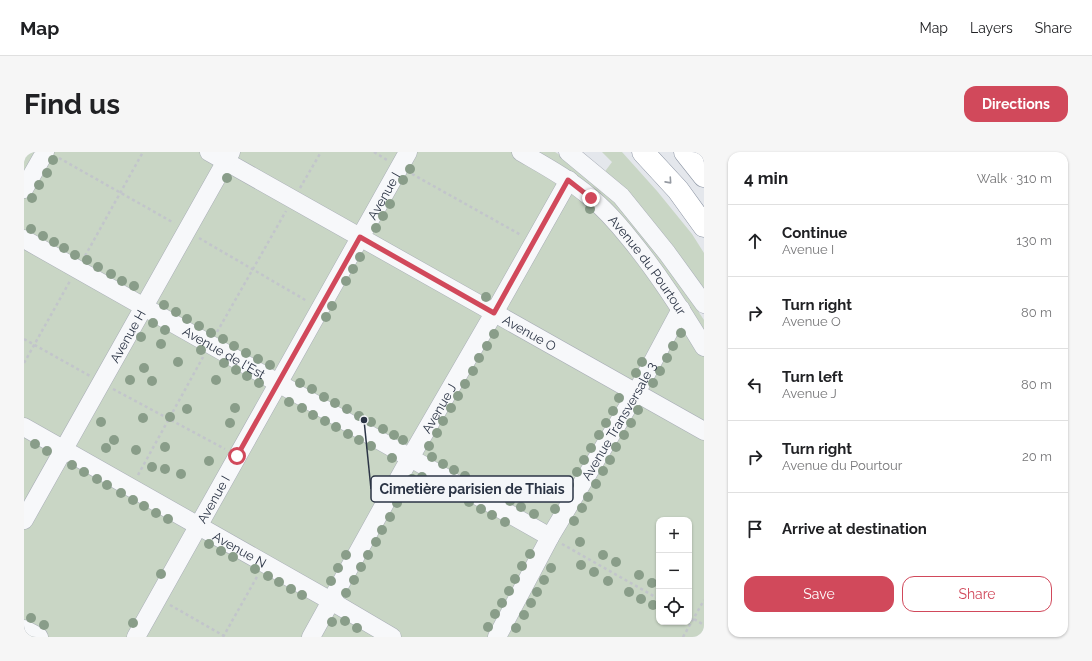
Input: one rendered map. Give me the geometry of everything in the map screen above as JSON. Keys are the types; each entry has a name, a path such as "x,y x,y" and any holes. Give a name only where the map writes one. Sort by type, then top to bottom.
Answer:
{"highway":[{"path":"643,152 678,190 704,226"},
{"path":"685,152 704,176"},
{"path":"696,152 704,158"}],"lane":[{"path":"24,189 45,152"},
{"name":"Avenue O","path":"210,152 229,157 293,199 704,431"},
{"name":"Avenue du Pourtour","path":"521,152 568,180 591,198 618,224 646,258 681,308 704,347"},
{"path":"568,152 621,196 667,253 704,304"},
{"name":"Avenue H","path":"24,520 229,157"},
{"name":"Avenue I","path":"136,637 404,159"},
{"name":"Avenue J","path":"311,637 410,458 494,313 568,180"},
{"name":"Avenue de l'Est","path":"24,239 550,537"},
{"name":"Avenue Transversale 3","path":"497,637 550,537 636,393 681,308"},
{"name":"Avenue N","path":"24,428 198,525 392,637"},
{"path":"24,629 38,637"}],"path":[{"path":"131,488 210,344 321,152"},
{"path":"374,152 404,159 534,242"},
{"path":"24,339 101,383 237,456"},
{"path":"550,537 656,597"},
{"path":"157,598 224,636 264,563"},
{"path":"683,637 704,600"},
{"path":"693,618 704,624"}],"green space":[{"path":"24,152 555,152 568,160 622,209 674,275 704,320 704,637 24,637"},
{"path":"602,152 622,152 657,191 692,234 704,253 704,294 603,174 612,162"}],"place":[{"name":"Cimetière parisien de Thiais","path":"364,420"}],"route":[{"path":"237,456 360,237 494,313 568,180 591,198"}]}
